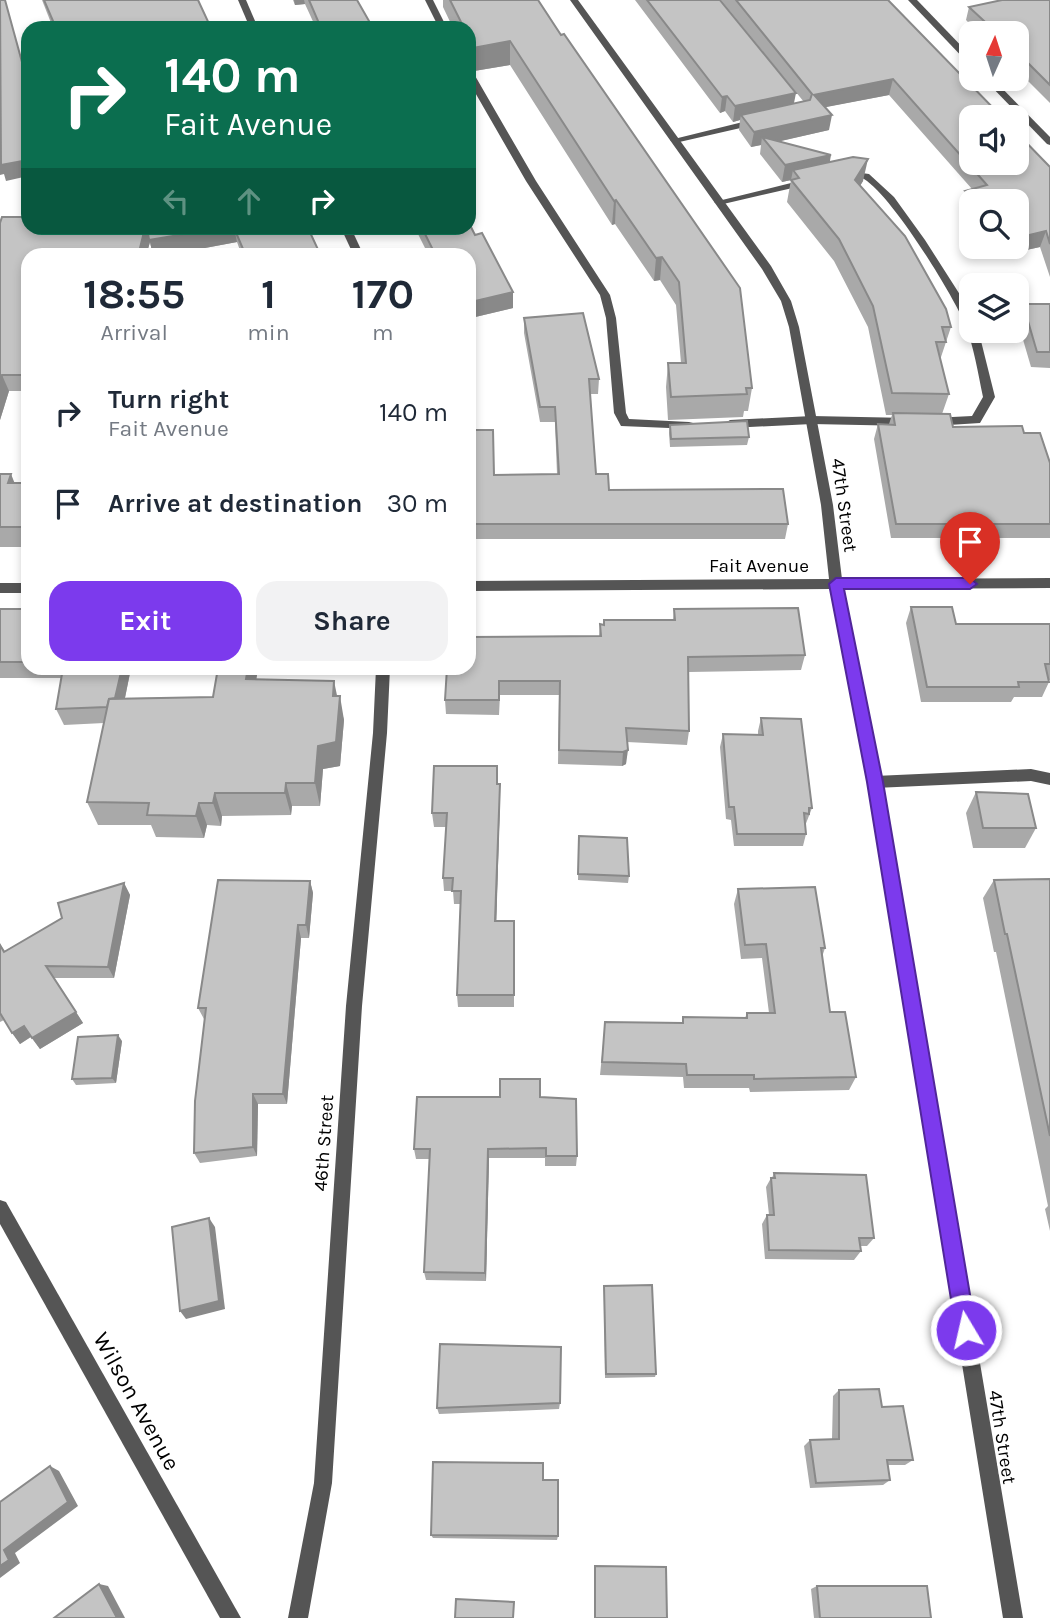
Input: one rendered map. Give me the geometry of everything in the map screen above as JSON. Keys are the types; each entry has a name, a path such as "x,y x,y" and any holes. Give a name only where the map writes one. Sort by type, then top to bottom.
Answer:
{"street":[{"path":"242,0 251,21"},
{"path":"429,0 440,21"},
{"name":"47th Street","path":"574,0 767,268 786,302 794,327 812,420 836,584 875,782 1013,1618"},
{"path":"912,0 959,49"},
{"path":"476,86 531,181 605,295 611,318 620,412 625,423 643,426 696,425"},
{"path":"1000,91 1050,142"},
{"path":"675,140 765,120"},
{"path":"722,424 812,420 957,423 975,420 989,397 967,315 933,260 871,178 860,173 835,176"},
{"path":"719,202 822,179"},
{"name":"Fait Avenue","path":"476,586 1050,583"},
{"path":"0,588 21,588"},
{"name":"46th Street","path":"298,1618 323,1483 354,1006 380,733 383,675"},
{"path":"875,782 1031,775 1050,779"},
{"name":"Wilson Avenue","path":"0,1209 231,1618"}],"building":[{"path":"0,0 5,0 21,58 21,161 1,165"},
{"path":"44,0 198,0 208,21 53,21"},
{"path":"309,0 357,0 369,21 318,21"},
{"path":"450,0 538,0 740,288 752,388 746,388 747,394 671,397 668,363 686,363 679,282 662,257 656,258 616,200 614,201 510,41 476,47 476,21 460,21"},
{"path":"647,0 720,0 796,93 735,106 727,96 722,97"},
{"path":"736,0 888,0 959,73 959,91 977,91 990,105 959,105 959,153 893,79 814,95 832,115 754,132 741,115 810,100 812,94"},
{"path":"1002,0 1050,0 1050,85 1029,64 1029,21 984,21 969,7"},
{"path":"762,137 831,155 785,165"},
{"path":"1029,145 1050,167 1050,244 1046,231 1029,235 1029,189 972,189 987,185 978,175 1029,175"},
{"path":"853,157 868,159 855,180 905,236 946,309 951,327 942,327 946,342 936,342 949,394 892,393 873,306 839,239 791,180 799,178 793,170"},
{"path":"2,217 21,217 21,235 143,235 140,248 21,248 21,375 2,375 0,382"},
{"path":"482,233 513,292 476,301 476,248 432,248 426,235"},
{"path":"148,235 179,235 149,240"},
{"path":"237,235 311,235 317,248 243,248"},
{"path":"1029,304 1050,304 1050,352 1037,352 1029,325"},
{"path":"583,313 599,379 589,379 596,474 608,474 609,490 783,489 788,524 476,524 476,430 493,430 494,475 559,474 555,407 540,407 524,318"},
{"path":"893,413 950,414 953,427 1022,426 1024,433 1040,433 1050,463 1050,524 896,524 878,424 895,425"},
{"path":"747,421 749,437 671,439 670,425"},
{"path":"0,474 11,474 8,483 21,483 21,527 0,527"},
{"path":"911,607 952,607 956,624 1050,624 1050,664 1045,664 1049,682 1018,682 1019,687 927,687"},
{"path":"798,608 805,655 688,657 689,731 626,728 628,750 623,752 559,750 560,681 499,681 499,700 445,700 447,675 476,675 476,637 601,636 600,624 604,625 604,620 675,620 674,609"},
{"path":"0,609 21,609 21,662 0,662"},
{"path":"62,675 120,675 115,698 109,699 107,707 56,709"},
{"path":"217,675 247,675 246,679 334,681 333,696 340,696 336,742 318,746 315,783 286,783 285,793 215,793 213,803 199,803 196,816 147,815 149,803 87,802 109,699 213,697"},
{"path":"761,718 801,719 812,808 809,808 809,814 804,813 806,834 737,834 734,807 729,807 723,734 763,735"},
{"path":"434,766 497,766 497,784 500,784 495,921 514,921 514,995 457,995 461,891 452,891 453,878 443,878 447,813 432,813"},
{"path":"976,792 1028,794 1036,828 983,828"},
{"path":"579,836 627,838 629,876 578,874"},
{"path":"1050,879 1050,1136 994,880"},
{"path":"218,880 310,881 306,925 298,925 283,1094 253,1094 253,1147 194,1153 195,1101 206,1008 198,1008"},
{"path":"124,883 108,967 46,966 76,1012 32,1038 24,1026 12,1033 0,1013 0,945 4,952 62,918 58,903"},
{"path":"815,887 825,948 821,948 830,1012 845,1012 856,1077 754,1079 754,1075 687,1075 686,1064 602,1062 605,1022 683,1023 683,1017 747,1018 747,1013 775,1013 766,944 745,945 738,889"},
{"path":"118,1035 112,1078 72,1079 78,1037"},
{"path":"500,1079 540,1079 540,1097 576,1099 577,1156 546,1156 546,1148 488,1149 485,1273 424,1272 430,1149 414,1149 417,1097 500,1097"},
{"path":"774,1173 866,1175 874,1238 859,1238 861,1251 769,1250 767,1215 774,1215 771,1178 775,1178"},
{"path":"209,1218 219,1301 180,1311 172,1227"},
{"path":"652,1285 656,1374 606,1374 604,1286"},
{"path":"440,1344 561,1347 560,1403 437,1408"},
{"path":"879,1389 882,1407 903,1406 913,1460 887,1460 890,1480 816,1483 810,1440 839,1439 839,1390"},
{"path":"433,1462 543,1463 543,1480 558,1480 558,1536 431,1535"},
{"path":"50,1466 68,1502 4,1550 9,1560 0,1566 0,1502"},
{"path":"595,1566 666,1567 667,1618 595,1618"},
{"path":"99,1584 117,1618 54,1618"},
{"path":"817,1586 927,1586 931,1618 820,1618"},
{"path":"456,1599 514,1602 513,1618 455,1618"}],"route":[{"path":"966,1330 875,782 836,584 970,584"}]}
